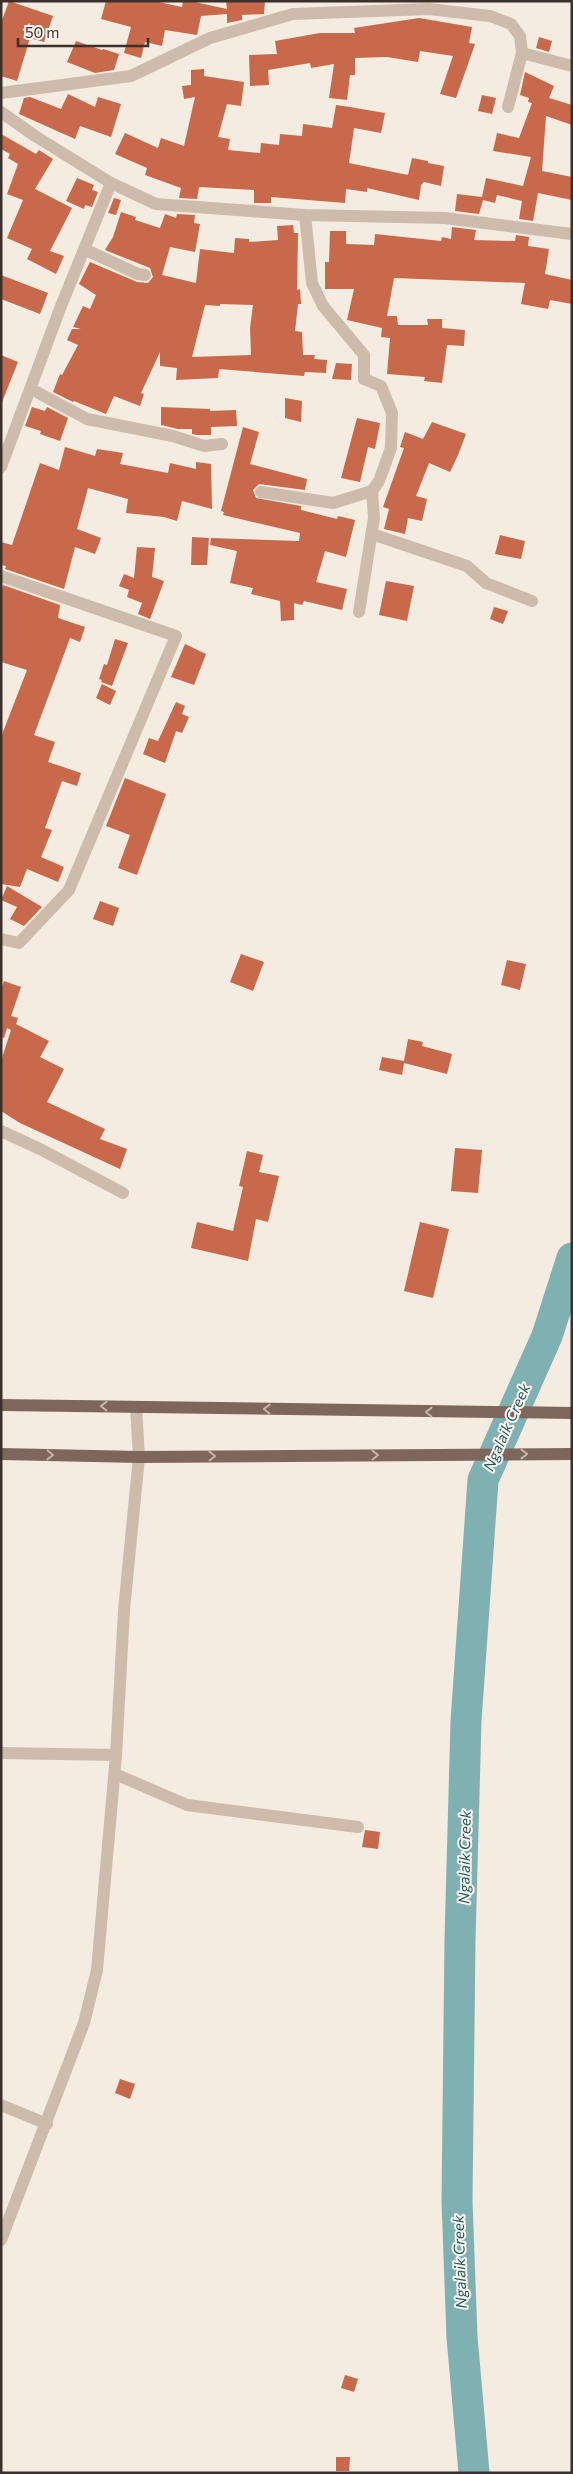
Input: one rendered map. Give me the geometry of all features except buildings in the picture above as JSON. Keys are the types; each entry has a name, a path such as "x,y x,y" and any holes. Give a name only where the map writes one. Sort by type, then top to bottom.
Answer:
{"main road":[{"path":"1,1405 571,1413"},
{"path":"1,1454 139,1457 571,1454"}],"street":[{"path":"1,93 131,76 210,38 293,14 428,8 490,16 511,24 520,36 522,53 508,107"},
{"path":"522,53 572,66"},
{"path":"1,112 35,136 110,183 156,204 305,215 445,218 572,234"},
{"path":"1,467 110,183"},
{"path":"305,215 312,283 323,306 364,355 364,379 381,386 392,413 391,448 379,481 372,492 374,518 359,612"},
{"path":"84,249 138,274 145,275"},
{"path":"31,389 86,418 173,436 204,446 222,444"},
{"path":"261,492 333,503 372,492"},
{"path":"372,534 468,566 486,583 532,601"},
{"path":"1,576 176,636 69,890 19,944 1,939"},
{"path":"1,1131 40,1149 123,1193"},
{"path":"1,2240 47,2124 84,2023 97,1970 115,1774 124,1610 139,1457 136,1406"},
{"path":"1,1753 116,1755"},
{"path":"115,1774 187,1805 358,1827"},
{"path":"1,2105 47,2124"}],"waterway":[{"name":"Ngalaik Creek","path":"474,2473 462,2337 457,2201 460,1940 466,1721 483,1480 547,1336 572,1258"}]}
